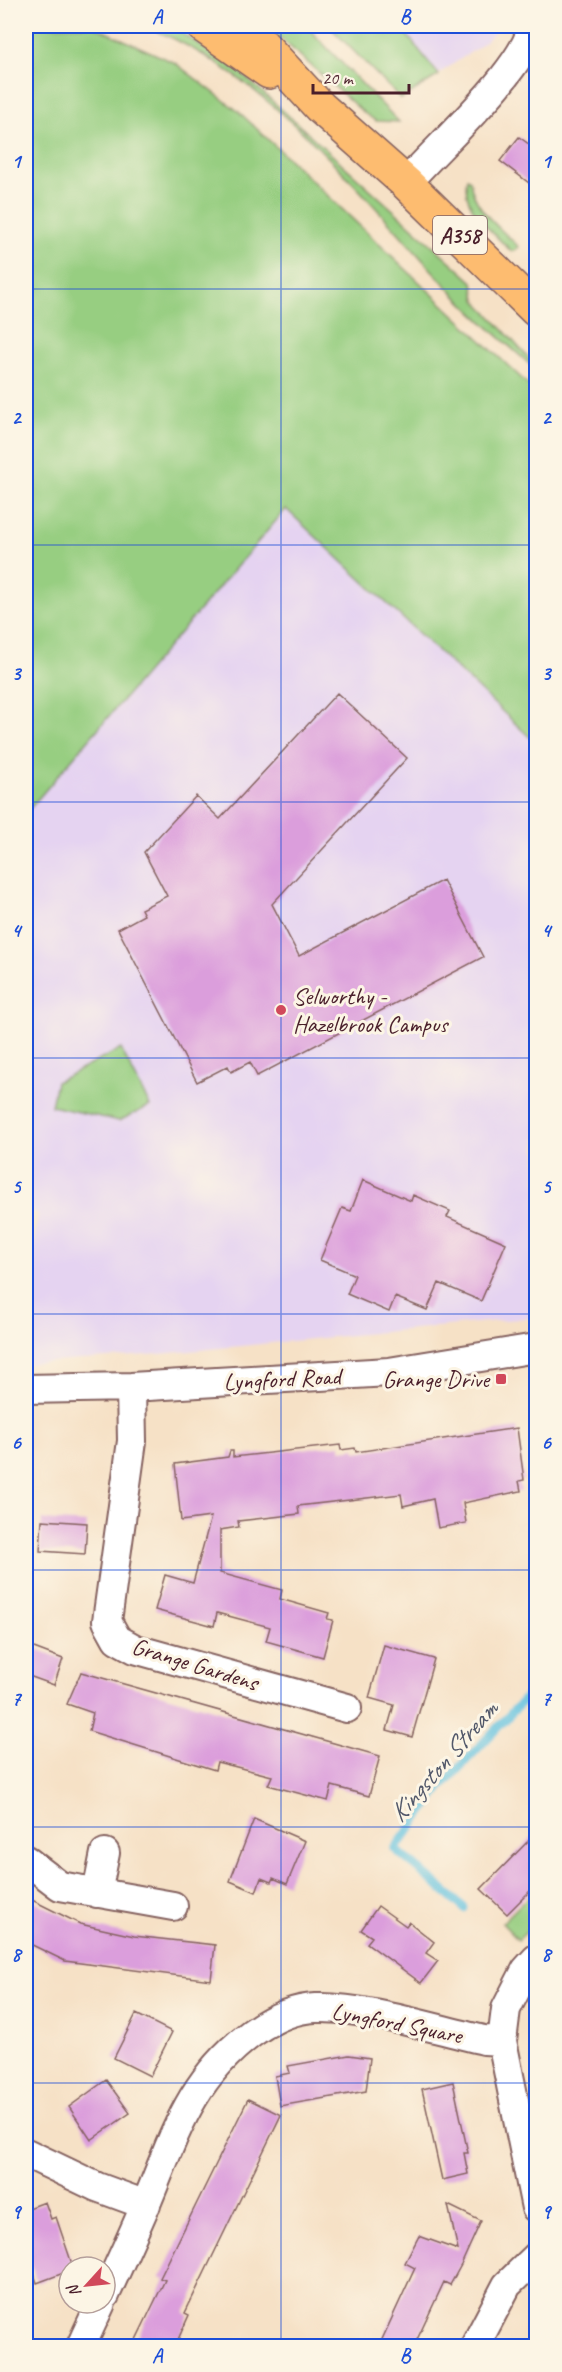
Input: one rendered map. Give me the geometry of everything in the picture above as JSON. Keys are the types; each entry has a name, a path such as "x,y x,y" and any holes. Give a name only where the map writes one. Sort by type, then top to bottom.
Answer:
{"main road":[{"name":"A358","path":"203,26 320,107"},
{"name":"A358","path":"245,26 320,107 406,183 537,310"}],"street":[{"path":"406,183 518,60 534,26"},
{"name":"Lyngford Road","path":"26,1389 131,1387 389,1372 537,1348"},
{"name":"Grange Gardens","path":"131,1387 132,1441 106,1621 117,1639 135,1649 347,1708"},
{"path":"97,1893 105,1853"},
{"path":"26,1860 60,1886 172,1906"},
{"path":"537,1959 526,1970 506,2009 502,2041 537,2208"},
{"name":"Lyngford Square","path":"117,2269 146,2205 175,2132 201,2082 227,2052 260,2028 285,2015 313,2008 344,2009 484,2040 502,2041"},
{"path":"26,2153 97,2187 146,2205"},
{"path":"475,2346 507,2285 537,2257"},
{"path":"81,2346 95,2315"}],"shaded area":[{"path":"329,26 502,26 480,46 401,99"},
{"name":"Selworthy - Hazelbrook Campus","path":"286,509 536,743 536,1317 159,1354 26,1364 26,1296 38,1214 26,1207 26,813"}],"green space":[{"path":"26,26 93,26 175,63 238,111 536,392 536,743 286,509 26,813"},
{"path":"144,26 171,26 239,71 473,282 476,300 536,366 536,370 451,291 341,171 267,101 228,71 187,46"},
{"path":"267,26 306,26 399,122 376,121 364,113"},
{"path":"329,26 400,26 439,75 401,99"},
{"path":"467,178 470,180 476,200 482,209 495,225 519,247 512,252 473,210 466,189"},
{"path":"121,1049 150,1106 119,1121 51,1106 56,1082"},
{"path":"536,1889 536,1923 518,1940 502,1923"},
{"path":"536,2007 536,2073 535,2073 530,2033"}],"building":[{"path":"519,137 537,150 537,189 500,161"},
{"path":"337,693 407,758 272,904 299,956 443,880 483,957 257,1076 250,1062 231,1072 228,1066 197,1082 118,929 144,915 141,909 167,896 144,852 196,796 220,819"},
{"path":"363,1180 411,1201 413,1195 450,1211 447,1217 506,1243 481,1301 439,1283 427,1310 395,1297 389,1312 347,1294 355,1275 320,1260 342,1208 351,1211"},
{"path":"517,1428 524,1480 519,1481 521,1491 463,1503 466,1523 438,1528 433,1499 403,1506 401,1494 298,1506 299,1514 238,1521 239,1527 220,1530 220,1573 282,1590 280,1599 329,1613 327,1619 333,1620 323,1657 266,1641 270,1627 217,1613 214,1626 155,1610 165,1575 193,1583 211,1517 181,1521 175,1464 228,1457 230,1451 233,1451 233,1457 340,1445 341,1450 355,1448 356,1452"},
{"path":"42,1520 87,1523 85,1554 40,1551"},
{"path":"26,1645 63,1659 54,1685 26,1675"},
{"path":"384,1645 434,1659 412,1737 387,1730 394,1705 369,1698"},
{"path":"81,1672 380,1756 369,1796 332,1786 328,1801 268,1785 272,1776 217,1762 215,1770 89,1731 93,1713 67,1704"},
{"path":"254,1819 305,1841 287,1884 273,1878 271,1882 261,1878 256,1892 230,1881"},
{"path":"537,1832 537,1884 507,1914 481,1889"},
{"path":"26,1897 80,1924 134,1936 215,1945 211,1980 65,1961 26,1942"},
{"path":"378,1906 406,1926 409,1922 434,1942 426,1953 438,1961 421,1983 367,1943 372,1937 361,1930"},
{"path":"136,2014 172,2032 150,2076 114,2058"},
{"path":"349,2055 370,2058 366,2091 280,2106 275,2076 290,2073 288,2066"},
{"path":"106,2080 130,2113 91,2140 69,2107"},
{"path":"453,2082 468,2153 464,2153 468,2174 442,2180 422,2089"},
{"path":"248,2099 281,2115 185,2313 189,2315 175,2346 133,2346 165,2280 160,2278"},
{"path":"45,2202 51,2219 56,2217 69,2255 57,2255 57,2276 37,2283 26,2249 26,2209"},
{"path":"448,2205 481,2221 461,2265 450,2285 444,2282 414,2346 379,2346 415,2268 405,2263 419,2236 458,2250"}],"waterway":[{"name":"Kingston Stream","path":"464,1908 395,1849 441,1787 536,1687"}],"place":[{"name":"Selworthy - Hazelbrook Campus","path":"281,1010"},
{"name":"Grange Drive","path":"501,1379"}]}
